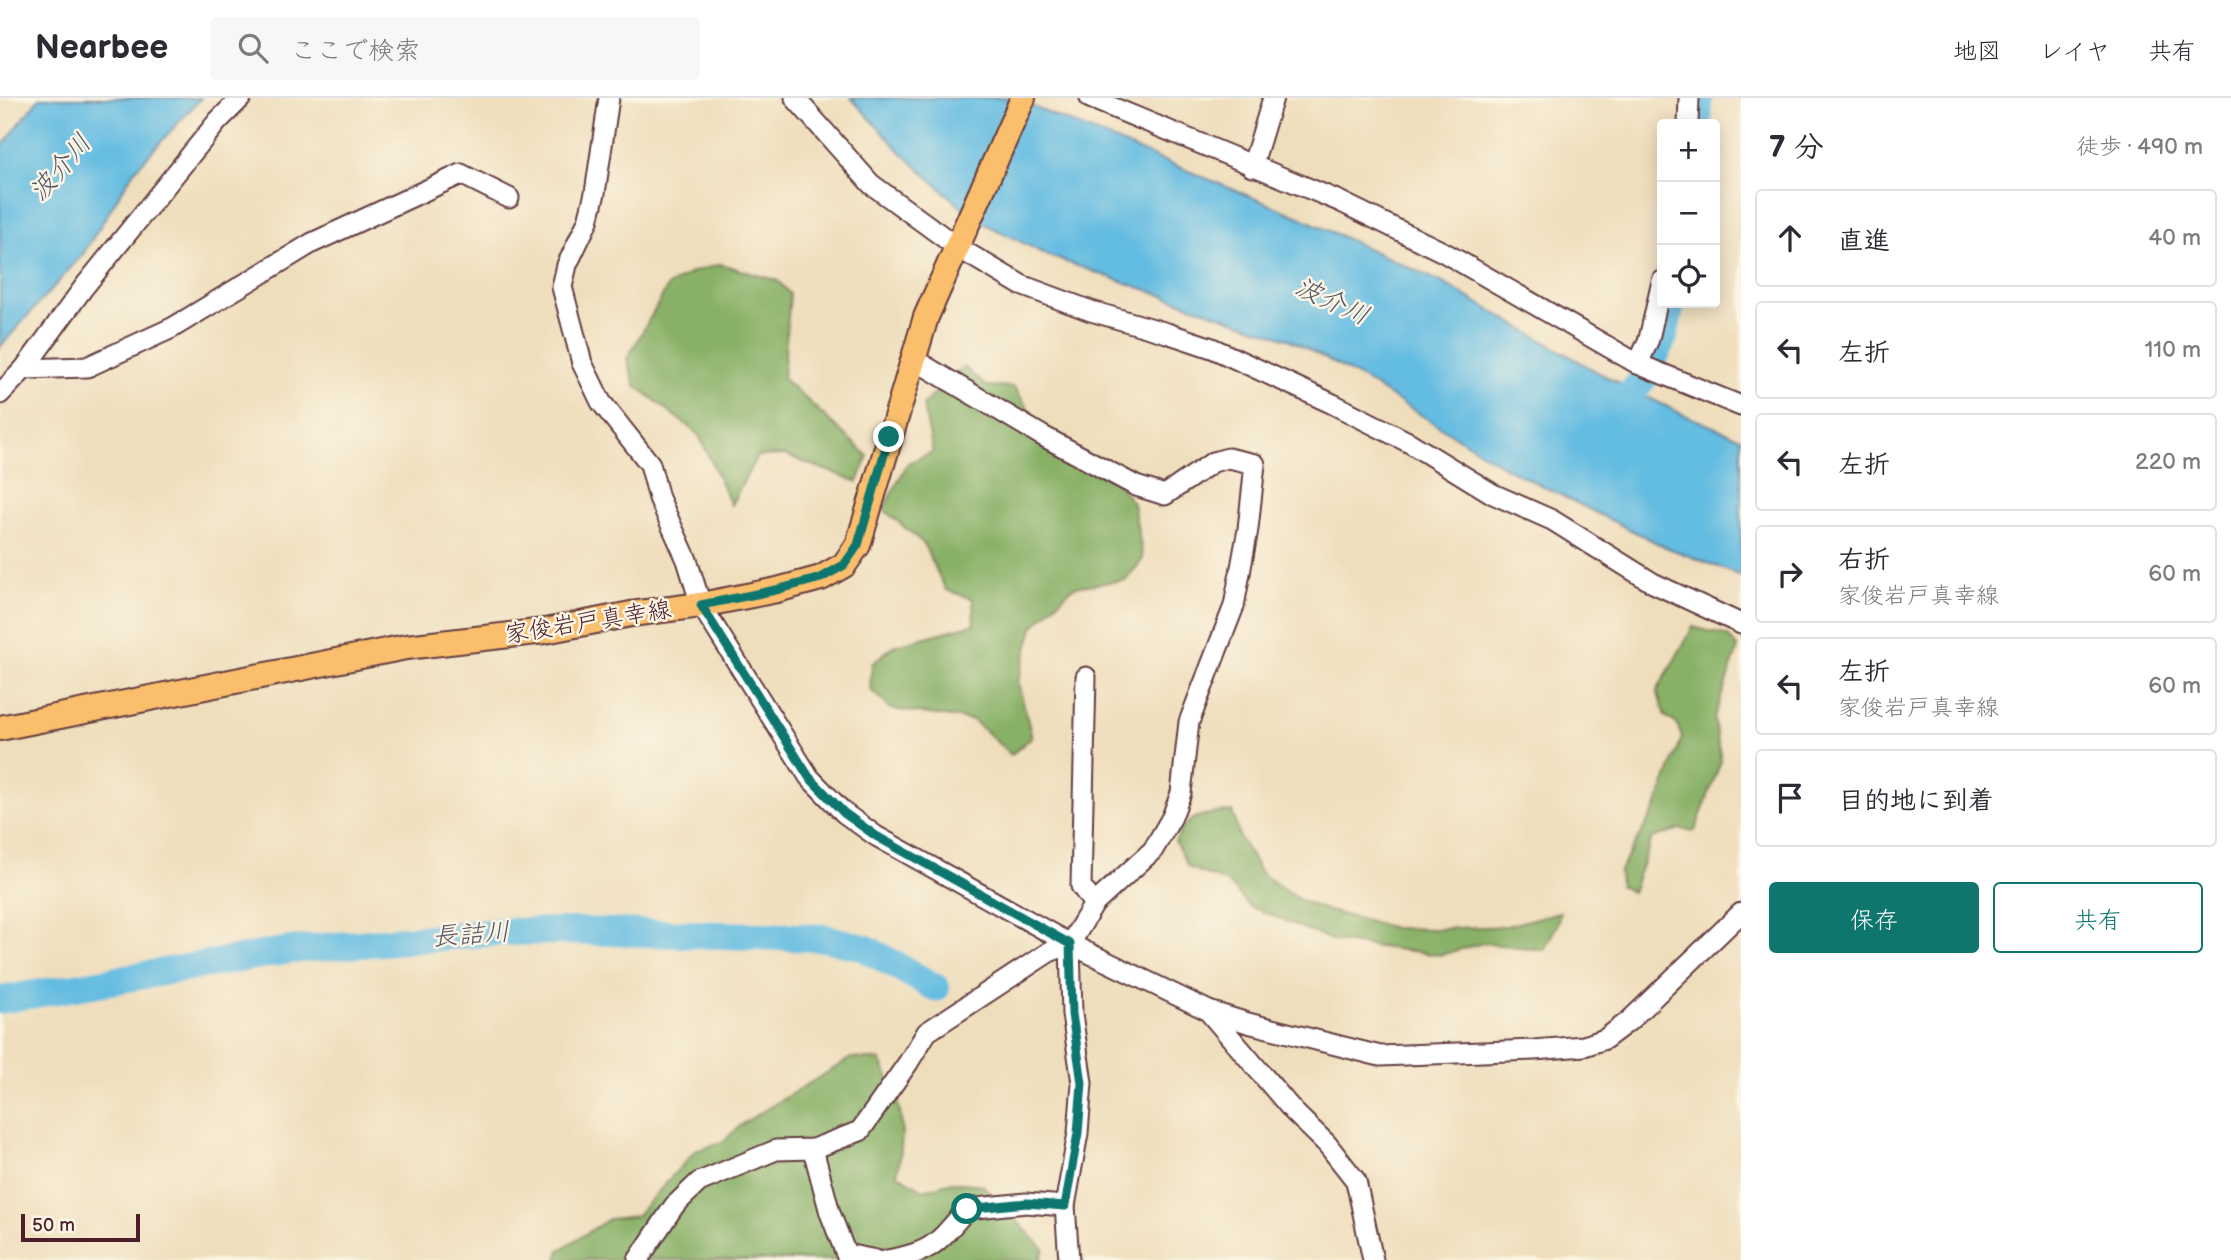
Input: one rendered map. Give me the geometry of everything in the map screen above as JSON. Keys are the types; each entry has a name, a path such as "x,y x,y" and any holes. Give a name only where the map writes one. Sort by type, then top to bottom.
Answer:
{"main road":[{"name":"家俊岩戸真幸線","path":"0,728 406,647 545,631 631,614 701,605 821,578 844,565 858,545 926,317 1023,98"}],"street":[{"path":"0,394 24,369 84,286 218,121 241,98"},
{"path":"609,98 588,221 567,265 562,287 582,363 601,402 650,464 659,498 687,560 701,605 809,777 844,813 876,836 1070,944 1209,1011 1380,1056 1521,1051 1584,1046 1605,1039 1629,1021 1741,913"},
{"path":"795,98 871,184 1021,285 1091,311 1212,348 1333,404 1410,443 1493,494 1552,520 1653,583 1741,624"},
{"path":"1090,98 1339,201 1445,253 1638,364 1741,407"},
{"path":"1252,167 1273,98"},
{"path":"1688,119 1689,98"},
{"path":"24,369 87,367 172,328 312,243 461,174 509,198"},
{"path":"1638,364 1650,340 1657,306"},
{"path":"913,359 1041,435 1136,486 1165,495 1213,462 1228,458 1255,464 1248,529 1234,606 1189,722 1181,793 1172,817 1153,850 1094,904 1070,944 1072,1014 1082,1083 1078,1133 1065,1206 1069,1260"},
{"path":"1086,677 1080,886 1094,904"},
{"path":"638,1260 674,1206 699,1182 776,1150 813,1149 860,1131 927,1032 1049,953 1070,944"},
{"path":"1209,1011 1294,1112 1327,1144 1356,1181 1373,1260"},
{"path":"813,1149 843,1257 876,1260"},
{"path":"887,1260 913,1255 935,1245 967,1209 1027,1203 1065,1206"}],"green space":[{"path":"720,264 778,281 790,294 783,378 868,456 858,482 785,455 757,456 731,505 699,435 635,385 627,359 668,286 693,272"},
{"path":"964,367 986,386 1014,387 1061,459 1115,481 1133,503 1143,559 1126,580 1073,587 1033,627 1018,683 1032,737 1011,755 973,720 891,709 870,689 872,664 893,646 974,624 973,599 946,590 923,543 883,509 908,463 933,452 923,404"},
{"path":"1693,627 1728,636 1738,648 1714,718 1721,761 1695,831 1680,829 1652,838 1632,892 1620,886 1619,872 1656,807 1682,738 1677,724 1665,716 1657,691"},
{"path":"1232,811 1240,839 1262,874 1300,900 1325,910 1394,928 1506,926 1560,912 1557,925 1544,950 1483,943 1441,955 1334,941 1249,906 1230,884 1188,867 1175,841 1186,824 1205,815"},
{"path":"851,1058 880,1060 893,1089 902,1128 897,1174 924,1190 952,1182 982,1185 1044,1249 1040,1260 557,1260 560,1250 609,1219 636,1216 695,1151 722,1142 745,1122"}],"water":[{"name":"波介川","path":"39,98 201,98 134,171 83,254 0,347 0,149"},
{"name":"波介川","path":"851,98 1022,98 1031,106 1295,215 1443,283 1601,374 1682,414 1741,438 1741,576 1663,546 1508,469 1363,379 1291,340 1049,256 973,218 902,153"}],"waterway":[{"path":"1698,119 1699,98"},
{"path":"1655,356 1664,336 1670,308"},
{"path":"1609,420 1647,374"},
{"name":"長詰川","path":"0,1000 290,950 498,932 574,931 825,938 865,948 936,988"}],"route":[{"path":"889,437 858,545 844,565 821,578 701,605 809,777 844,813 876,836 1070,944 1072,1014 1082,1083 1078,1133 1065,1206 1027,1203 967,1209"}]}
